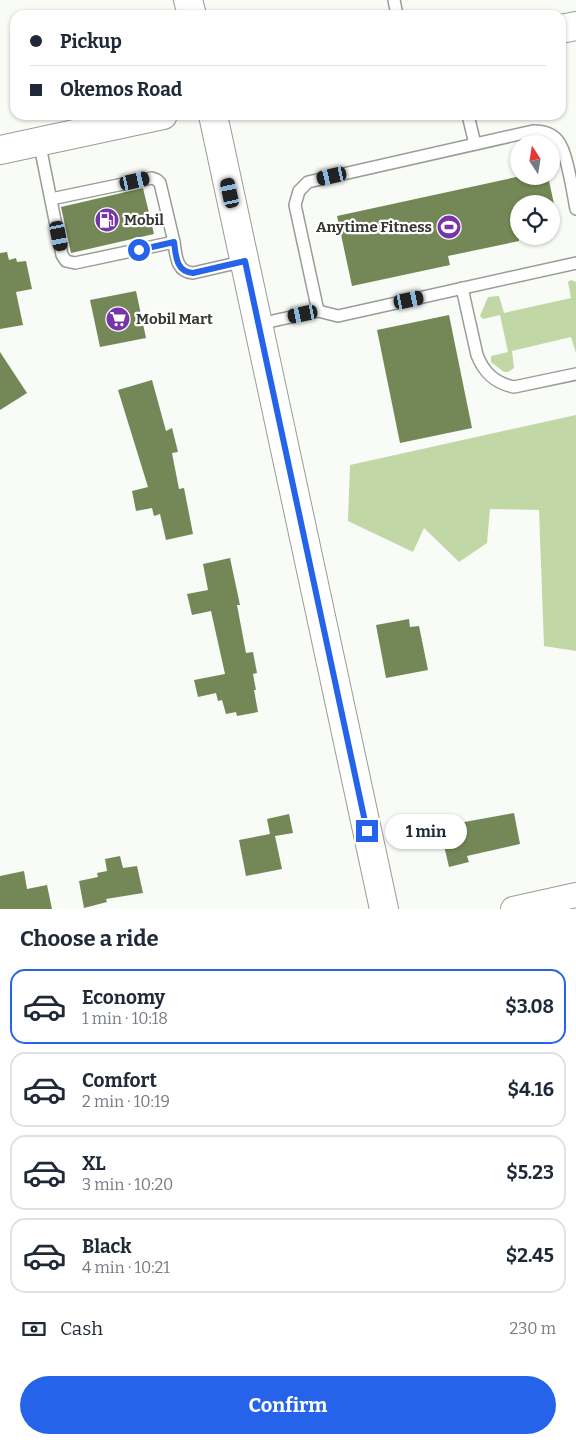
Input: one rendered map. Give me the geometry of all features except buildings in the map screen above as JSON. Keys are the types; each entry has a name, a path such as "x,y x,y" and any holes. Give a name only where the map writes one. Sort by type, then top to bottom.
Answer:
{"street":[{"path":"0,150 140,120"},
{"path":"214,120 384,909"},
{"path":"513,909 576,895"}],"lane":[{"path":"469,120 475,144"},
{"path":"318,311 295,204 296,197 303,186 314,180 540,131 552,135 563,148 576,209"},
{"path":"39,142 62,255 66,261 74,264 102,252 137,244 174,242"},
{"path":"52,199 90,195 125,188 146,178 157,180 162,188 178,265 183,271 193,273 245,261"},
{"path":"259,324 318,311 338,316 576,263"},
{"path":"462,288 477,355 480,364 491,377 498,382 514,387 576,374"}],"green space":[{"path":"571,280 576,282 576,353 571,337 512,351 514,368 508,372 504,372 491,362 491,356 508,352 500,315 483,319 480,316 488,297 499,296 504,313 571,298 568,282"},
{"path":"576,415 576,651 544,646 539,510 490,509 487,543 459,562 424,528 413,552 348,521 350,465"}],"place":[{"name":"Mobil","path":"107,220"},
{"name":"Anytime Fitness","path":"449,227"},
{"name":"Mobil Mart","path":"118,319"}],"route":[{"path":"139,250 174,242 178,265 183,271 188,273 245,261 367,831"}]}
